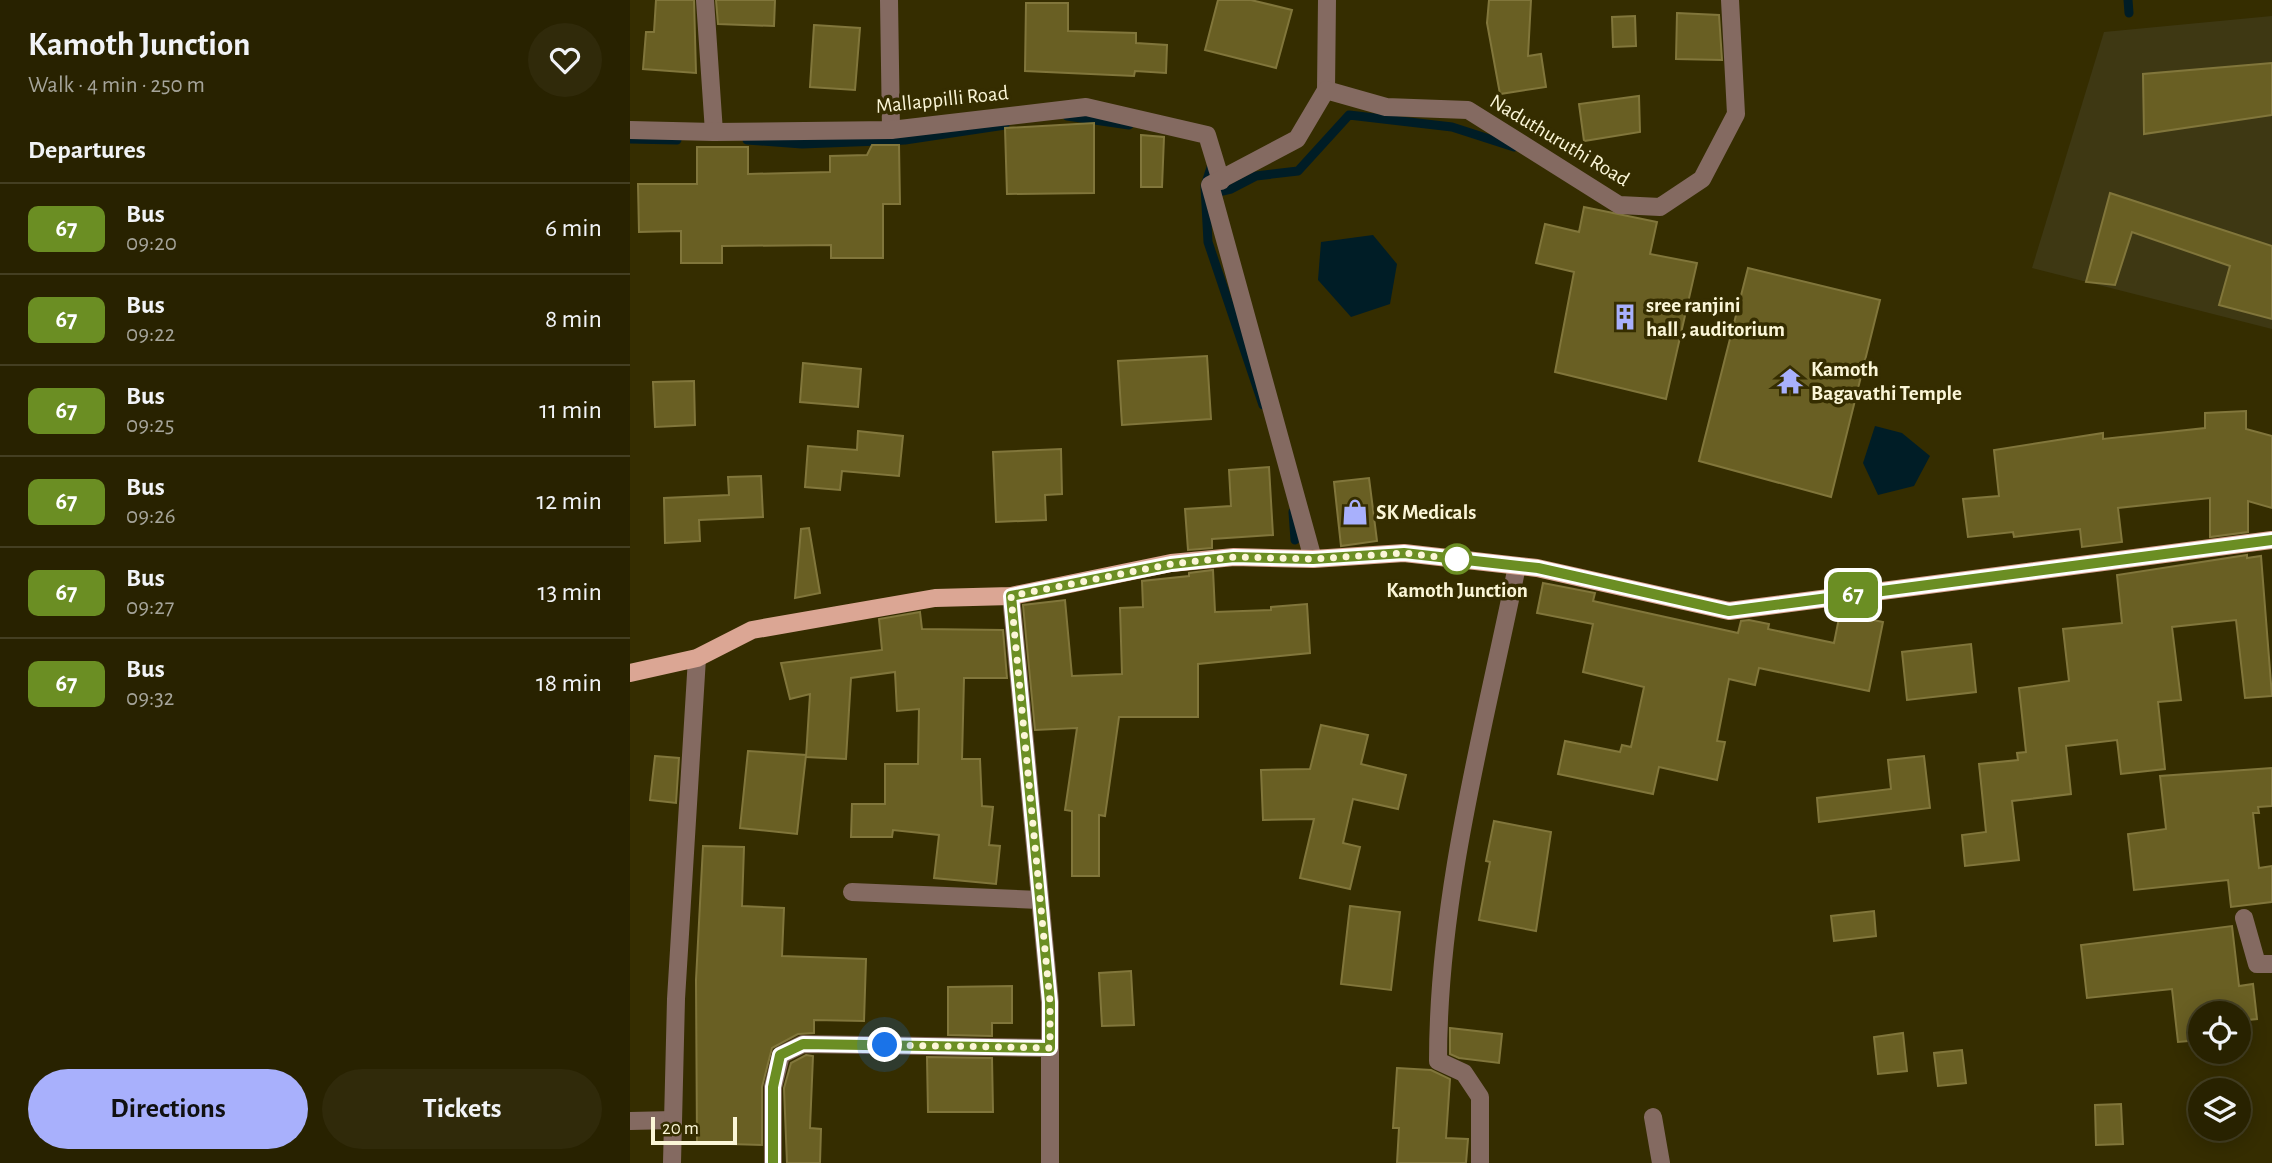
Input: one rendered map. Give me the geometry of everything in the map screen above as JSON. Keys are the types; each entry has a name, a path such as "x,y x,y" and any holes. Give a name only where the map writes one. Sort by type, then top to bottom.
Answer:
{"main road":[{"path":"630,673 697,658 752,630 936,598 1011,596 1171,564 1234,557 1313,559 1404,553 1517,566 1729,611 2272,540"}],"street":[{"path":"705,0 714,132"},
{"path":"890,0 891,130"},
{"path":"1313,559 1210,185 1297,139 1326,90 1327,0"},
{"name":"Naduthuruthi Road","path":"1326,90 1386,107 1468,110 1619,205 1660,207 1702,179 1736,114 1730,0"},
{"name":"Mallappilli Road","path":"630,130 891,130 1086,107 1209,141 1221,181"},
{"path":"1480,1163 1480,1097 1464,1073 1438,1061 1438,1028 1449,900 1517,566"},
{"path":"1011,596 1050,1002 1050,1163"},
{"path":"672,1163 676,999 697,658"},
{"path":"852,892 1039,900"},
{"path":"2244,918 2257,964 2272,964"},
{"path":"773,1163 773,1087 780,1055 803,1044 1050,1048"},
{"path":"1653,1117 1661,1163"},
{"path":"630,1121 673,1120"}],"shaded area":[{"path":"2272,16 2272,329 2032,268 2104,32"}],"water":[{"path":"1373,235 1397,264 1390,304 1351,317 1318,280 1321,242"},
{"path":"1875,426 1902,433 1930,456 1914,486 1878,495 1863,463"}],"building":[{"path":"656,0 694,0 696,73 643,69 646,32 654,32"},
{"path":"716,0 775,0 774,26 718,24"},
{"path":"1218,0 1251,0 1292,10 1276,68 1205,50"},
{"path":"1489,0 1531,0 1528,56 1541,54 1546,87 1500,94 1487,23"},
{"path":"1026,3 1068,3 1068,31 1136,33 1136,43 1167,45 1166,73 1135,71 1134,76 1025,71"},
{"path":"1677,13 1719,15 1722,60 1676,59"},
{"path":"1635,16 1636,46 1613,47 1612,17"},
{"path":"814,25 860,28 855,90 810,87"},
{"path":"2272,63 2272,115 2144,134 2143,74"},
{"path":"1639,96 1640,132 1584,141 1579,104"},
{"path":"1094,123 1094,193 1007,194 1005,128"},
{"path":"1141,135 1164,137 1162,187 1141,187"},
{"path":"872,145 899,145 900,204 883,204 883,258 831,258 831,245 722,246 722,263 681,263 681,231 639,232 638,184 697,184 697,147 748,147 748,174 830,172 830,156 867,155"},
{"path":"2110,193 2272,246 2272,319 2219,305 2230,266 2132,232 2115,285 2086,282"},
{"name":"sree ranjini hall , auditorium","path":"1584,207 1657,222 1650,254 1697,263 1666,399 1555,372 1574,272 1536,263 1545,224 1579,232"},
{"name":"Kamoth Bagavathi Temple","path":"1748,268 1880,300 1831,497 1699,461"},
{"path":"1207,356 1211,419 1122,425 1118,361"},
{"path":"803,363 861,369 858,407 800,402"},
{"path":"694,381 695,425 655,427 653,382"},
{"path":"2246,411 2246,429 2272,436 2272,508 2248,501 2248,532 2210,537 2210,498 2118,508 2122,542 2082,547 2080,529 2014,537 2013,532 1968,537 1963,499 1999,496 1994,450 2103,433 2103,439 2205,428 2205,413"},
{"path":"858,431 903,436 899,476 842,471 840,490 805,487 808,446 857,450"},
{"path":"1061,449 1062,494 1045,495 1046,520 996,522 993,452"},
{"path":"1269,467 1273,535 1212,539 1212,548 1188,550 1185,509 1231,506 1229,470"},
{"path":"761,476 763,517 699,520 700,541 665,543 664,498 729,495 728,477"},
{"name":"SK Medicals","path":"1369,478 1377,541 1341,546 1334,482"},
{"path":"809,528 820,593 795,598 801,529"},
{"path":"2247,555 2247,558 2261,556 2272,696 2245,698 2236,620 2172,627 2181,700 2158,702 2165,769 2121,774 2117,740 2066,746 2071,794 2012,801 2019,860 1965,866 1962,835 1986,832 1979,764 2018,760 2017,753 2026,752 2019,688 2069,681 2063,629 2122,623 2117,575"},
{"path":"1213,570 1215,612 1271,610 1271,607 1307,604 1310,653 1198,664 1198,717 1119,717 1105,816 1099,815 1099,876 1072,876 1072,811 1065,810 1077,728 1035,730 1023,605 1065,600 1072,676 1122,674 1120,608 1143,607 1142,581 1189,576 1189,573"},
{"path":"1543,583 1595,593 1593,601 1738,633 1741,621 1749,620 1769,624 1768,629 1834,643 1840,613 1883,622 1869,691 1759,668 1755,685 1729,679 1717,741 1725,742 1717,780 1659,767 1653,794 1558,774 1565,741 1620,752 1622,745 1631,747 1644,687 1583,672 1593,624 1537,613"},
{"path":"920,612 922,629 1003,630 1007,678 964,678 962,759 980,759 982,806 993,807 989,845 1000,846 996,884 934,878 939,835 893,830 892,837 851,837 852,804 885,804 885,764 918,764 919,709 897,711 895,672 851,678 846,759 806,757 810,694 790,699 781,663 882,650 879,619"},
{"path":"1971,644 1976,692 1907,700 1902,652"},
{"path":"1321,725 1368,735 1361,764 1406,775 1398,809 1353,799 1343,843 1360,847 1350,889 1300,878 1314,819 1263,820 1261,770 1310,769"},
{"path":"748,751 806,755 797,834 740,828"},
{"path":"655,756 679,758 676,803 650,800"},
{"path":"1924,756 1930,808 1819,822 1817,798 1891,789 1888,760"},
{"path":"2272,768 2272,806 2258,807 2259,813 2253,813 2259,868 2272,866 2272,902 2231,907 2228,880 2134,890 2128,834 2166,829 2160,776"},
{"path":"1494,821 1551,832 1536,931 1479,920 1490,862 1486,861"},
{"path":"703,846 744,847 742,906 784,908 782,956 866,959 864,1021 814,1020 814,1033 798,1034 772,1048 762,1087 762,1145 697,1143 696,980"},
{"path":"1350,906 1400,912 1391,990 1341,984"},
{"path":"1874,911 1876,936 1834,941 1831,916"},
{"path":"2232,926 2239,986 2253,984 2257,1019 2251,1020 2251,1001 2188,1001 2188,1041 2178,1042 2172,989 2087,998 2081,945"},
{"path":"1131,971 1134,1025 1102,1026 1099,973"},
{"path":"1012,986 1012,1023 992,1023 992,1036 948,1035 948,987"},
{"path":"1450,1028 1502,1034 1499,1063 1459,1058 1450,1054"},
{"path":"1903,1033 1907,1071 1878,1074 1874,1037"},
{"path":"1962,1050 1966,1083 1938,1086 1934,1053"},
{"path":"806,1055 813,1056 810,1128 821,1129 820,1163 787,1163 784,1088 791,1063"},
{"path":"927,1057 992,1058 993,1112 928,1112"},
{"path":"1397,1068 1431,1070 1450,1079 1446,1138 1468,1139 1466,1163 1397,1163 1399,1128 1393,1128"},
{"path":"2121,1104 2123,1144 2096,1145 2095,1105"}],"waterway":[{"path":"2128,0 2129,13"},
{"path":"1210,194 1231,189 1256,176 1298,171 1349,115 1452,127 1514,147"},
{"path":"1067,116 1129,125"},
{"path":"747,140 802,144 905,140 1005,125"},
{"path":"630,139 677,140"},
{"path":"1212,164 1205,186 1208,242 1263,405"},
{"path":"1293,512 1295,540"}],"bus line":[{"name":"67","path":"773,1163 773,1087 780,1055 803,1044 1050,1048 1050,1002 1011,596 1171,564 1234,557 1313,559 1404,553 1538,568 1729,611 2272,540"}],"place":[{"name":"sree ranjini hall , auditorium","path":"1625,317"},
{"name":"Kamoth Bagavathi Temple","path":"1790,381"},
{"name":"SK Medicals","path":"1355,512"},
{"name":"Kamoth Junction","path":"1457,559"}],"route":[{"path":"885,1045 1050,1048 1050,1002 1011,596 1171,564 1234,557 1313,559 1404,553 1457,559"}]}
